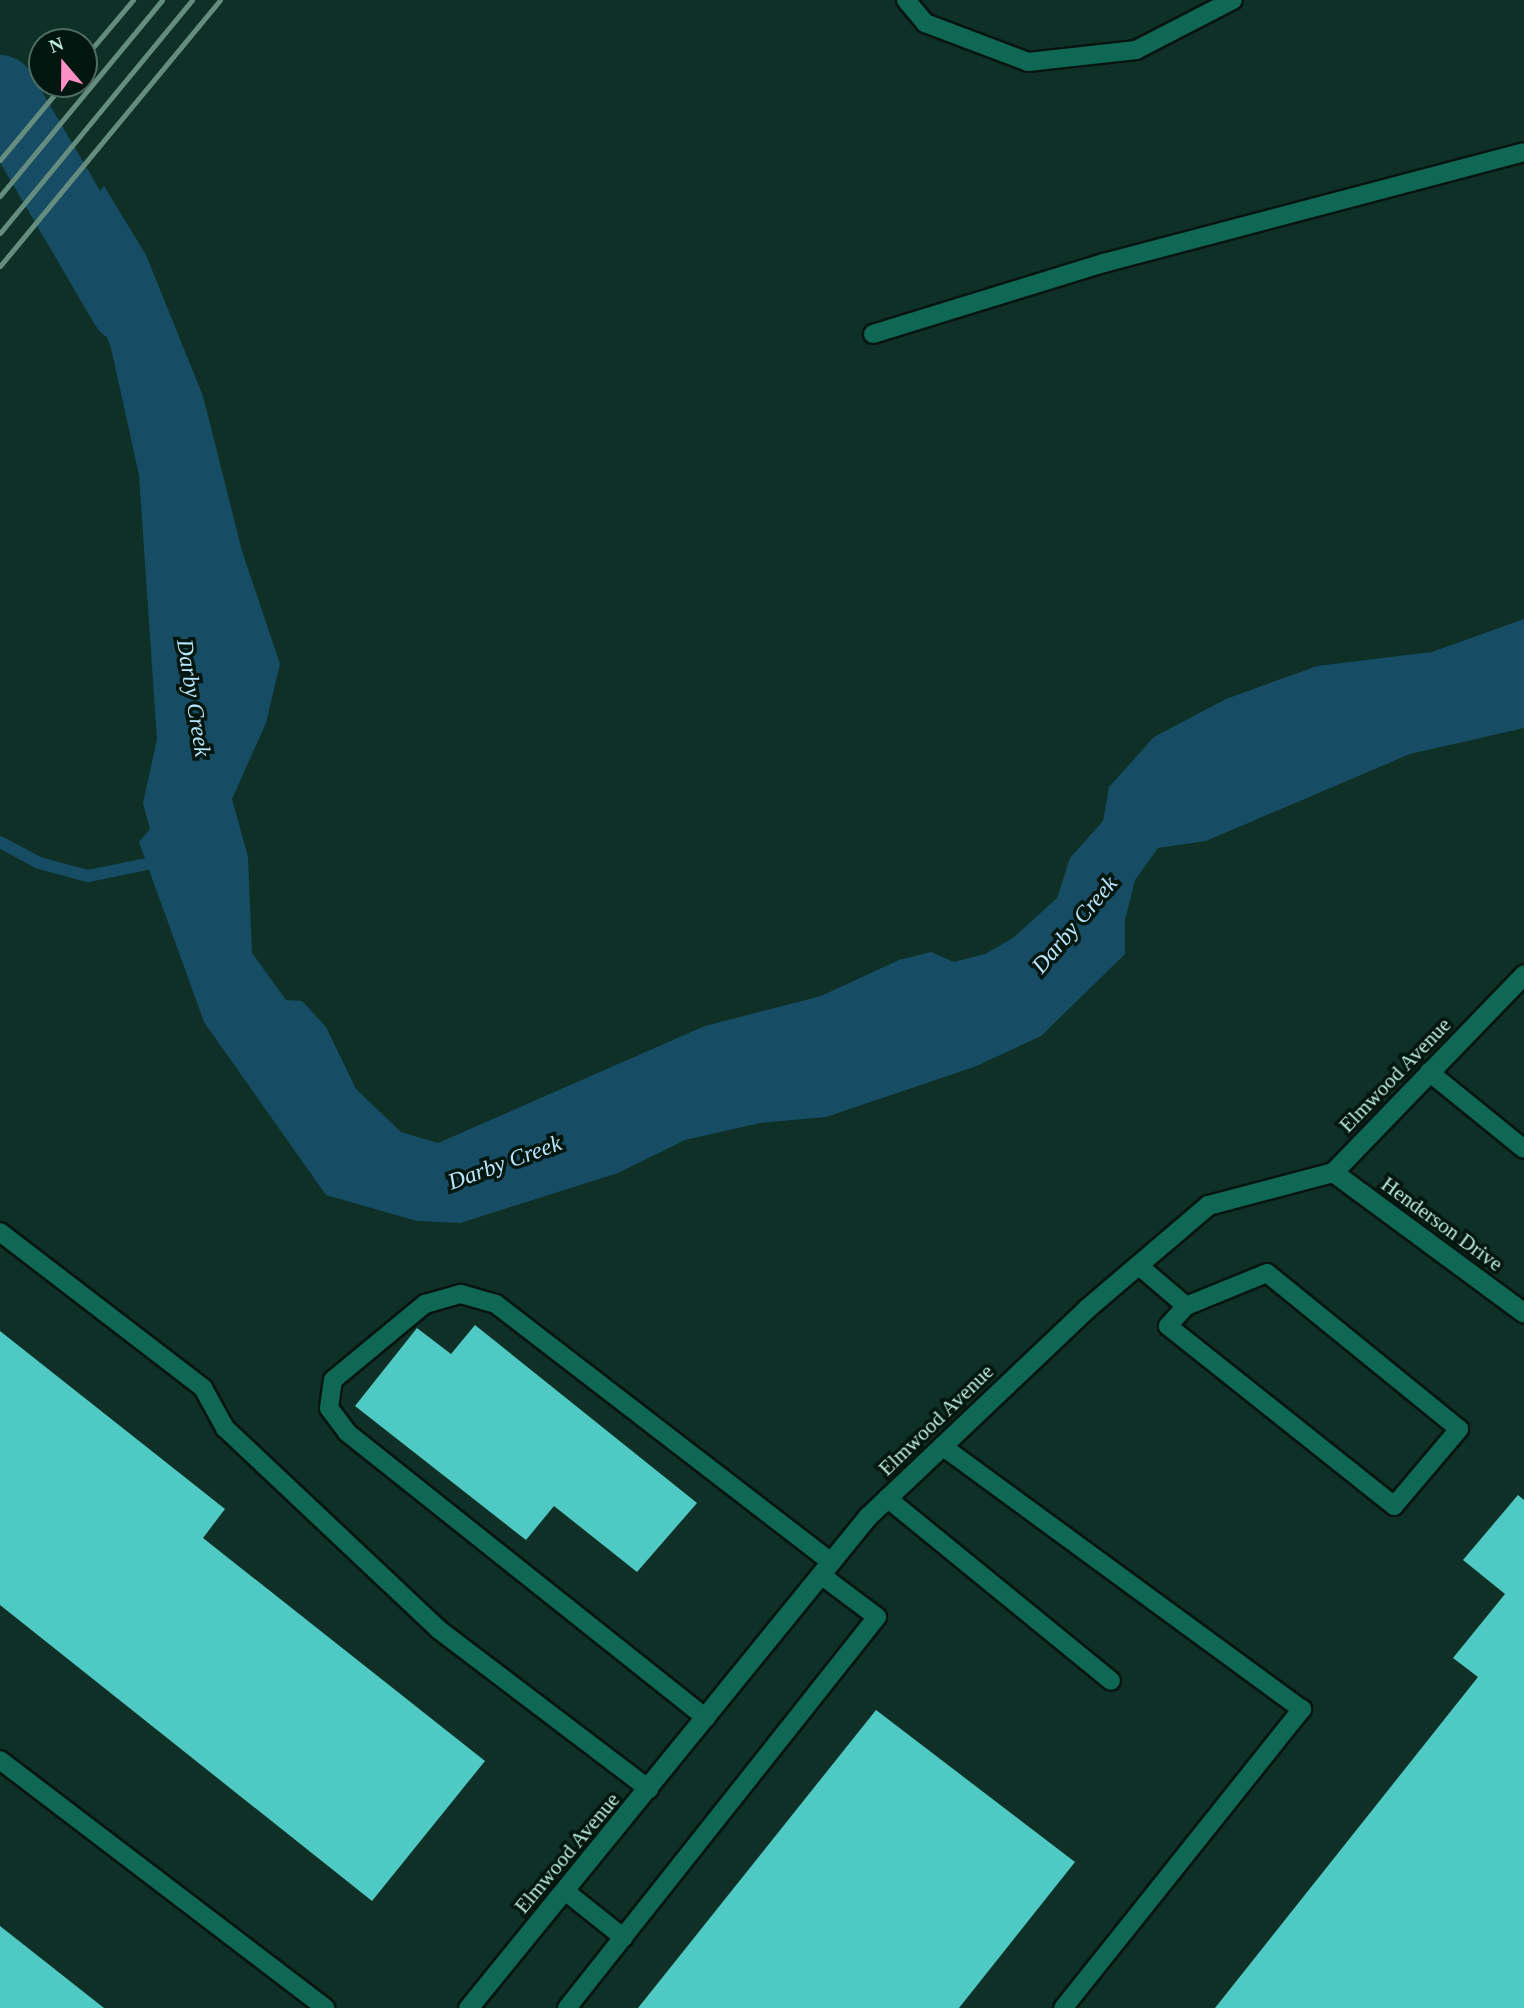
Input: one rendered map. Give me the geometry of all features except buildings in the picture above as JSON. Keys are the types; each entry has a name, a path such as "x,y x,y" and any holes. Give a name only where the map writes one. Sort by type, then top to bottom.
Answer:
{"street":[{"name":"Elmwood Avenue","path":"468,2008 649,1789 826,1568 887,1498 1138,1265 1208,1205 1333,1172 1524,974"},
{"name":"Henderson Drive","path":"1333,1172 1524,1313"}],"lane":[{"path":"906,0 925,23 1028,62 1136,50 1233,0"},
{"path":"873,334 1104,263 1524,152"},
{"path":"1429,1072 1524,1149"},
{"path":"0,1232 203,1388 225,1428 439,1629 649,1789"},
{"path":"1138,1265 1186,1306"},
{"path":"1267,1273 1459,1429 1394,1506 1168,1326 1186,1306 1267,1273"},
{"path":"568,2008 877,1617 826,1568 496,1304 461,1294 425,1304 332,1380 329,1408 347,1433 706,1718"},
{"path":"942,1446 1301,1709 1062,2008"},
{"path":"887,1498 1111,1681"},
{"path":"0,1760 325,2008"},
{"path":"565,1891 624,1937"}],"water":[{"path":"104,186 146,255 203,396 242,551 280,664 266,723 232,799 248,857 252,953 286,1000 302,1001 326,1027 356,1089 401,1132 438,1143 705,1026 821,996 899,960 931,952 954,962 985,954 1013,938 1057,898 1070,858 1103,821 1109,787 1154,737 1226,699 1317,666 1432,652 1524,619 1524,728 1410,754 1206,841 1158,848 1135,880 1125,920 1125,954 1041,1036 974,1067 826,1117 760,1123 685,1140 618,1173 460,1223 417,1221 326,1195 204,1022 139,842 150,829 143,803 157,740 139,475 111,348 67,235"}],"waterway":[{"name":"Darby Creek","path":"0,91 126,307"},
{"path":"0,842 39,863 88,876 162,861"}],"railway":[{"path":"98,41 133,0"},
{"path":"0,196 162,0"},
{"path":"0,233 192,0"},
{"path":"0,266 220,0"},
{"path":"0,160 51,98"}]}
